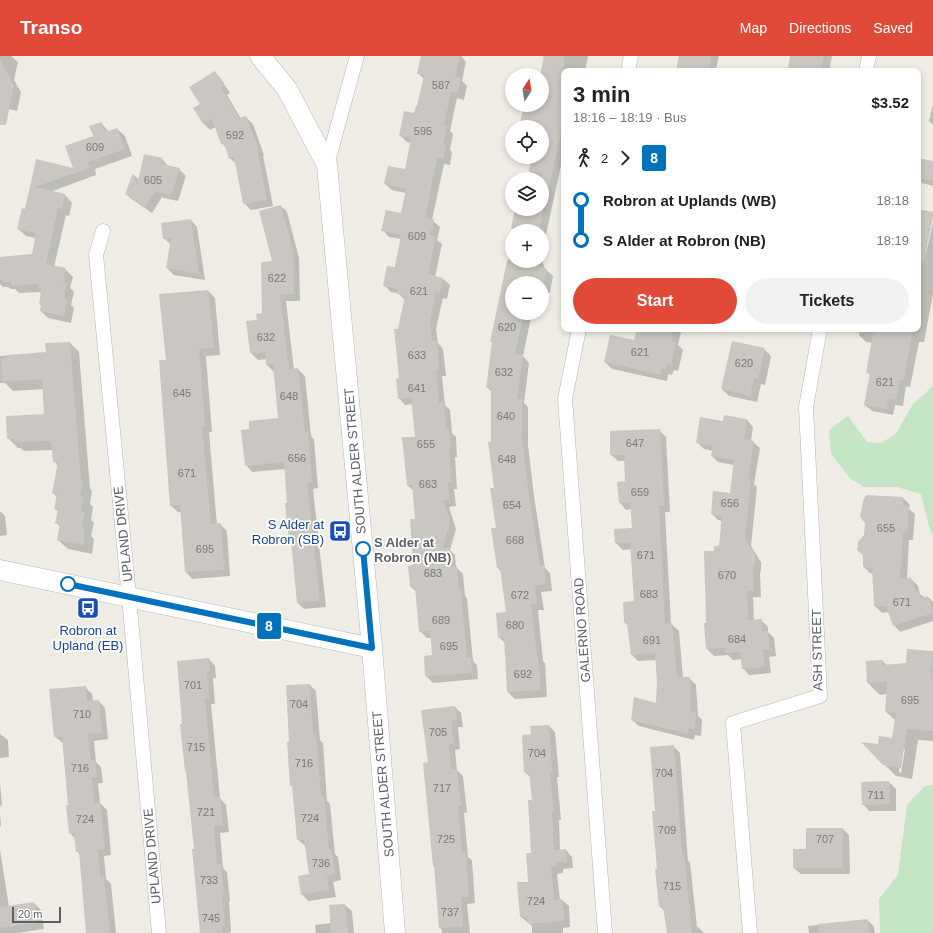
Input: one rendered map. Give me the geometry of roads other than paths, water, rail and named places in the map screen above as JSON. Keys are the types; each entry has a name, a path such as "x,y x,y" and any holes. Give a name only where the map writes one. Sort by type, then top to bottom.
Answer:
{"street":[{"name":"SOUTH ALDER STREET","path":"260,56 287,89 327,165 372,648 395,933"},
{"path":"327,165 357,56"},
{"path":"629,68 631,56"},
{"path":"867,68 869,56"},
{"name":"UPLAND DRIVE","path":"103,231 96,255 129,597 159,933"},
{"name":"GALERNO ROAD","path":"578,332 565,399 605,933"},
{"name":"ASH STREET","path":"750,933 733,723 820,696 806,407 819,332"},
{"path":"0,570 372,648"}],"place":[{"name":"S Alder at Robron (SB)","path":"340,531"},
{"name":"S Alder at Robron (NB)","path":"363,549"},
{"name":"Robron at Upland (EB)","path":"88,608"}]}
